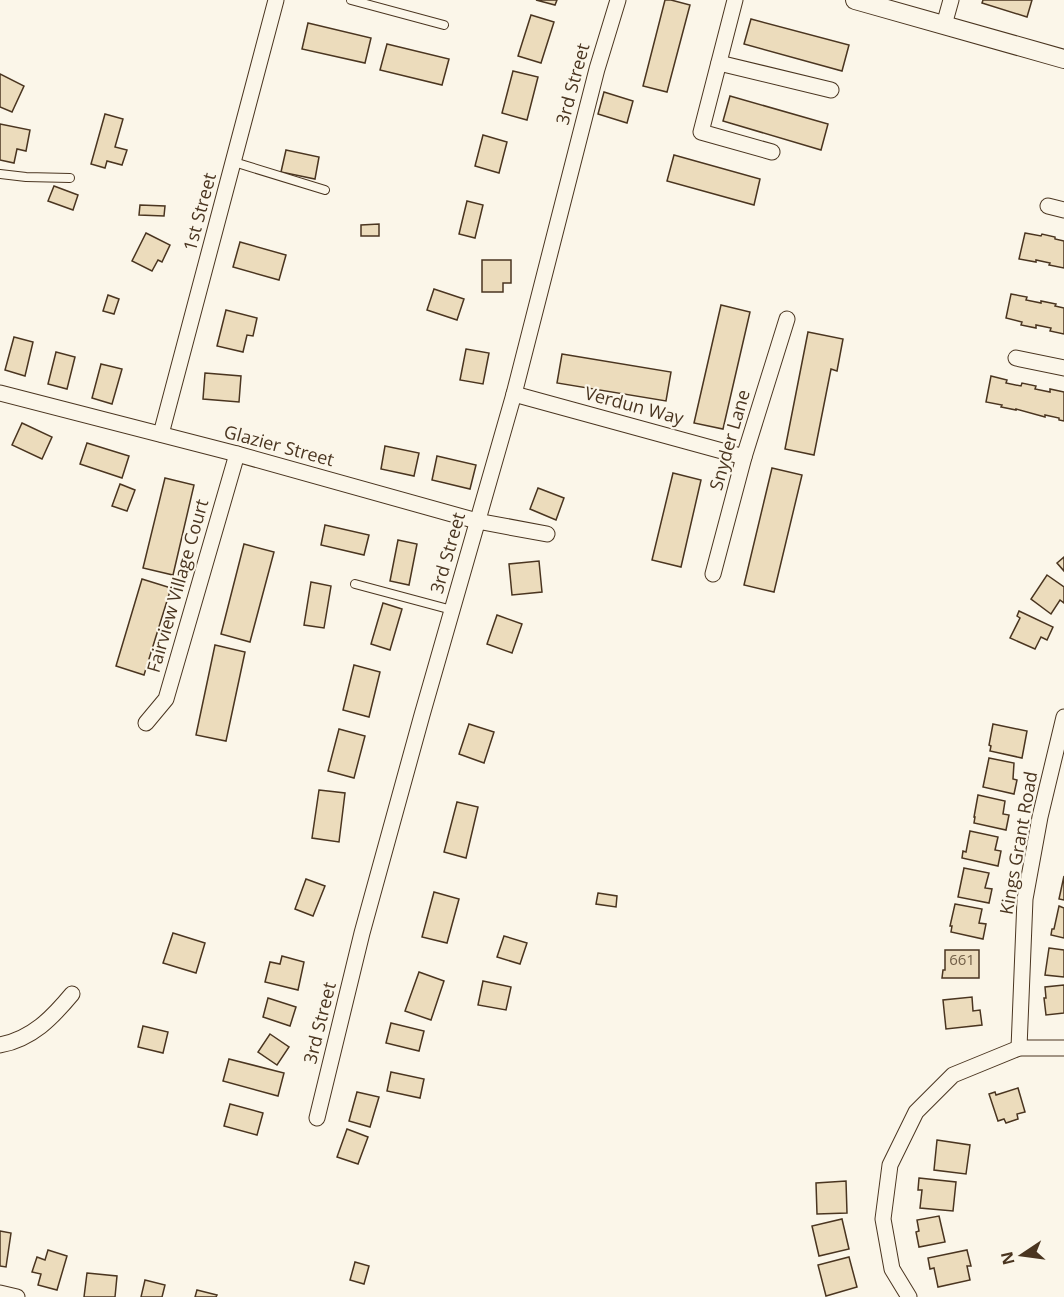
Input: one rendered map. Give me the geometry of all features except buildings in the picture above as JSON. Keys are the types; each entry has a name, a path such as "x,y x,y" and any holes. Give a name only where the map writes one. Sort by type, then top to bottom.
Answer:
{"street":[{"name":"1st Street","path":"161,434 276,0"},
{"name":"3rd Street","path":"317,1118 362,933 514,394 597,69 618,0"},
{"path":"735,0 701,132 772,152"},
{"path":"855,0 1064,59"},
{"path":"944,25 951,0"},
{"path":"718,63 831,90"},
{"path":"1048,206 1064,210"},
{"name":"Snyder Lane","path":"713,574 744,457 788,319"},
{"path":"1016,358 1064,368"},
{"name":"Glazier Street","path":"0,393 237,454 477,521 548,534"},
{"name":"Verdun Way","path":"514,394 744,457"},
{"name":"Fairview Village Court","path":"146,723 166,699 237,454"},
{"name":"Kings Grant Road","path":"1019,1048 1025,899 1040,817 1064,717"},
{"path":"0,1045 12,1043 30,1035 46,1023 72,994"},
{"path":"909,1297 892,1269 883,1219 890,1166 916,1112 953,1075 1019,1048 1064,1048"},
{"path":"0,1293 17,1297"}],"lane":[{"path":"351,0 444,25"},
{"path":"234,162 325,190"},
{"path":"0,174 70,178"},
{"path":"355,584 452,610"}]}
